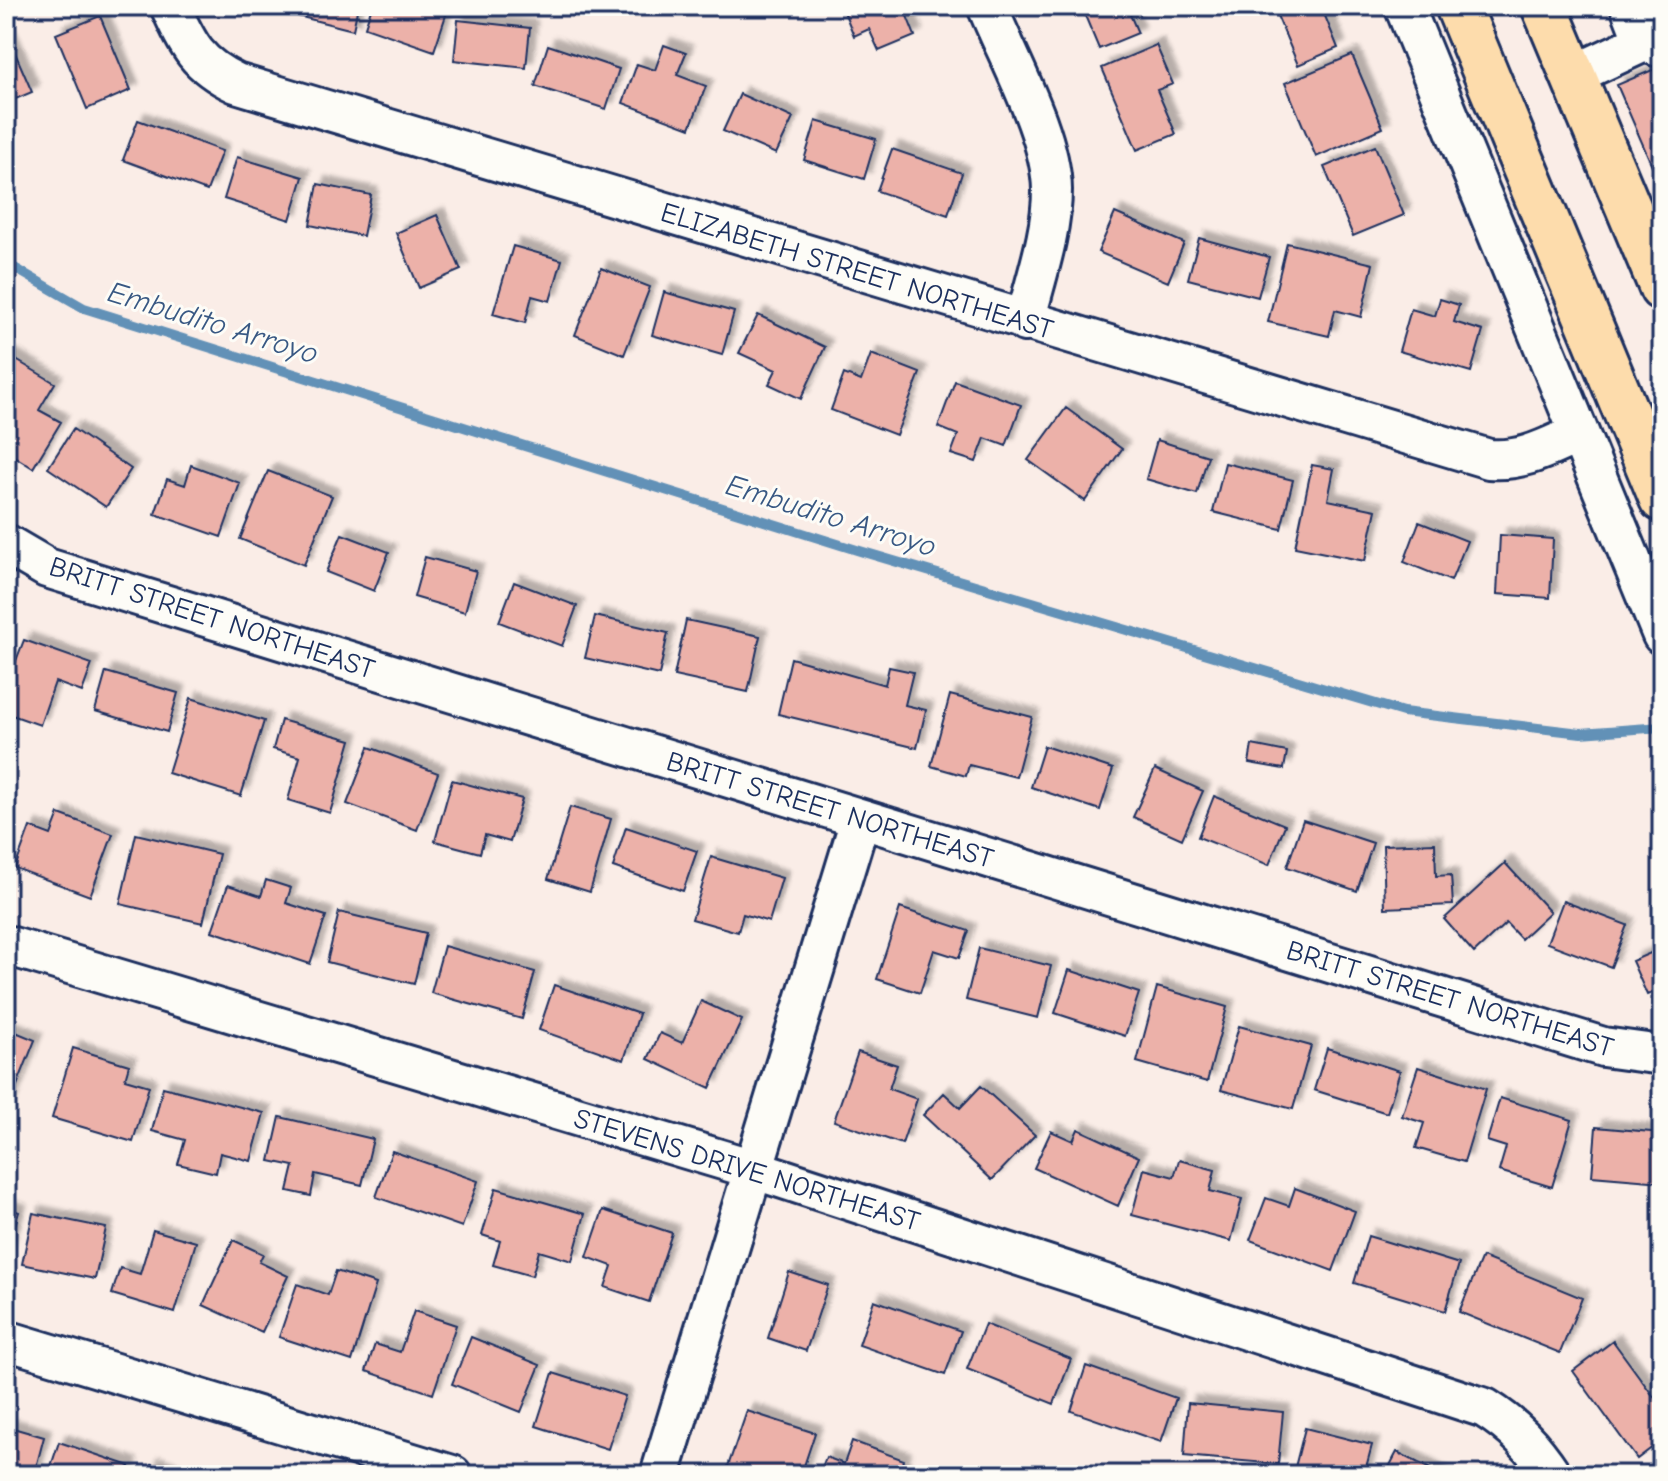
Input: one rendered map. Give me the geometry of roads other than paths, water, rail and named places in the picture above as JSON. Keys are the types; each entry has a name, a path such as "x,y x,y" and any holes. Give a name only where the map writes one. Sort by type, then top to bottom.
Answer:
{"main road":[{"path":"1458,6 1653,458 1662,499"},
{"path":"1544,6 1660,276"}],"street":[{"name":"ELIZABETH STREET NORTHEAST","path":"170,6 190,49 211,71 236,83 1489,459 1508,461 1527,457 1578,434"},
{"path":"987,6 1044,143 1052,189 1048,229 1025,322"},
{"path":"1404,6 1662,635"},
{"path":"1573,75 1653,45 1630,6"},
{"name":"BRITT STREET NORTHEAST","path":"6,544 47,568 860,820 1603,1047 1662,1055"},
{"path":"660,1475 860,820"},
{"name":"STEVENS DRIVE NORTHEAST","path":"6,945 753,1169 1485,1408 1519,1432 1552,1475"},
{"path":"6,1340 452,1475"}],"waterway":[{"name":"Embudito Arroyo","path":"6,263 84,308 860,551 1403,712 1581,733 1662,727"}]}
